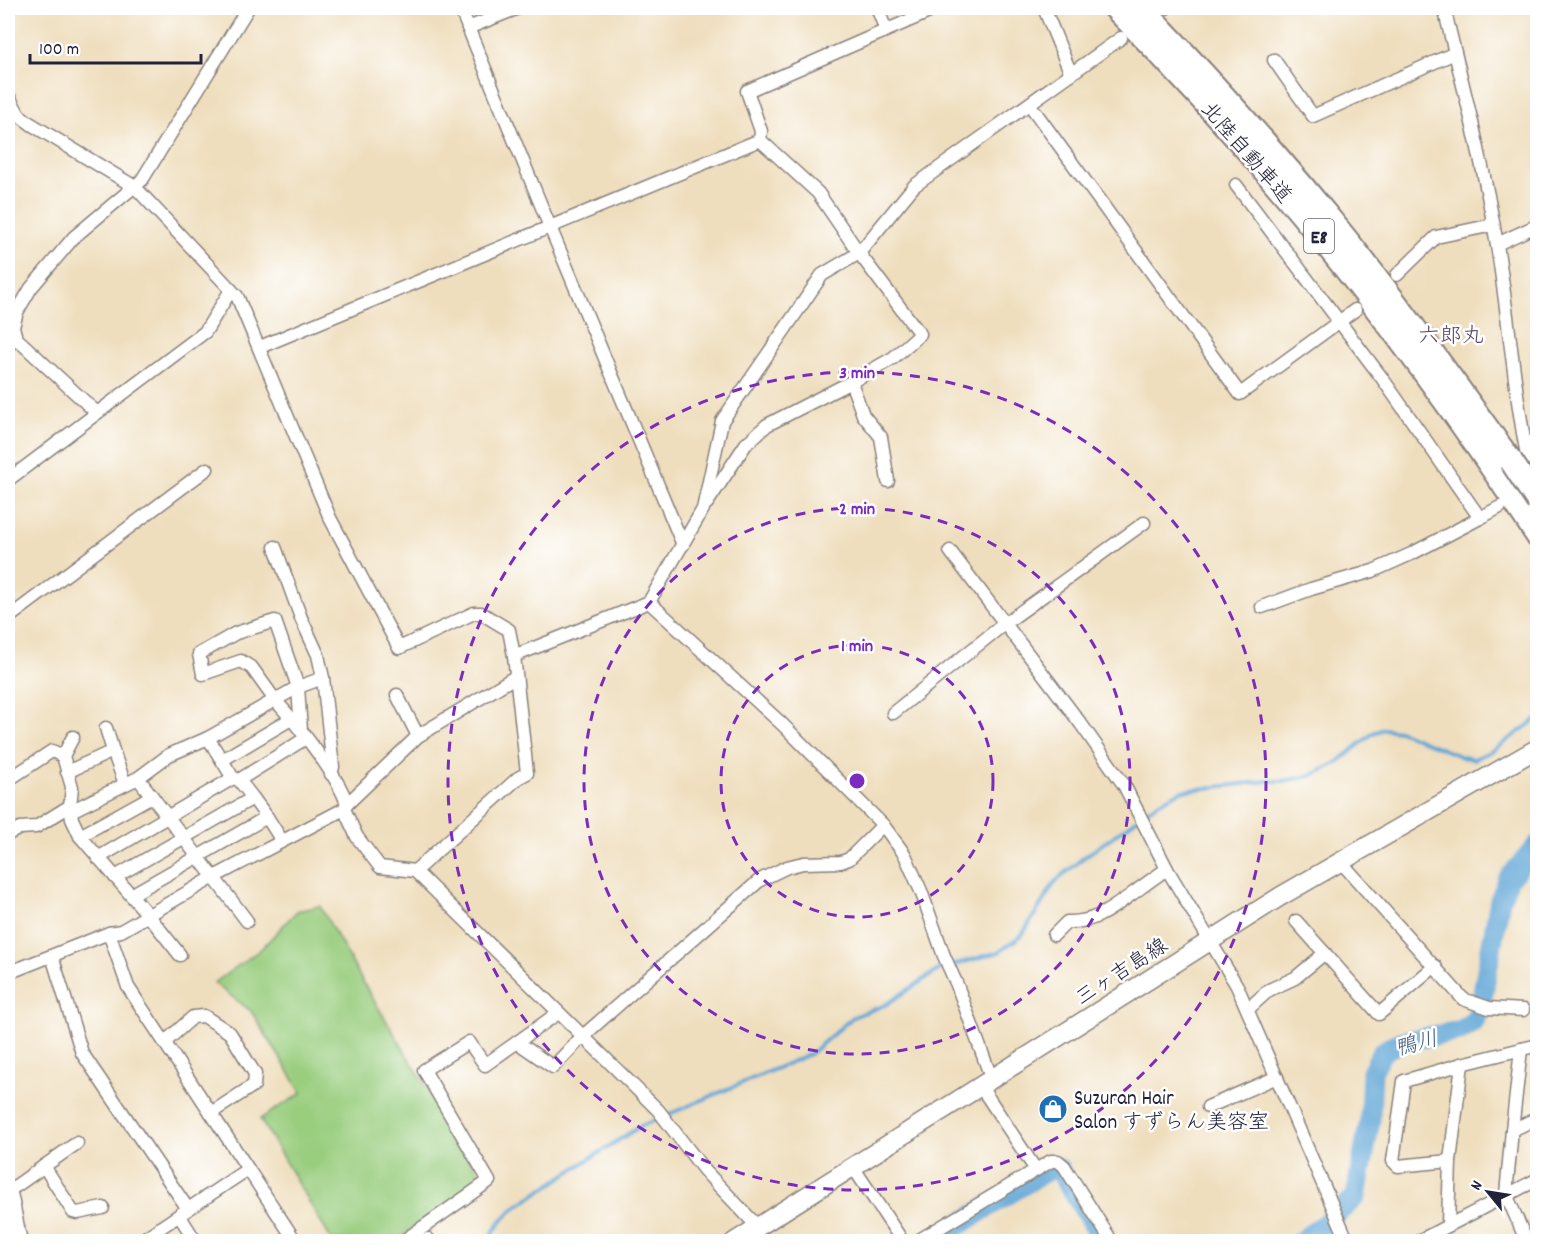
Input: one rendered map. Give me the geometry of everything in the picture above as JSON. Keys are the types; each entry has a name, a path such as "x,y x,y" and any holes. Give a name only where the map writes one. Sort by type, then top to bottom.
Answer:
{"highway":[{"name":"北陸自動車道","path":"1115,8 1183,78 1314,230 1396,335 1502,482 1538,537"},
{"name":"北陸自動車道","path":"1142,8 1256,132 1331,220 1431,350 1511,461 1538,503"}],"main road":[{"name":"三ヶ吉島線","path":"734,1242 1281,896 1538,748"},
{"path":"8,1193 14,1240"}],"street":[{"path":"97,413 12,342 17,312 31,288 74,237 135,187 248,8"},
{"path":"460,8 683,545"},
{"path":"468,28 518,8"},
{"path":"876,8 886,30"},
{"path":"760,140 761,131 747,91 938,8"},
{"path":"1044,8 1071,74"},
{"path":"1444,8 1497,244 1524,445 1538,503"},
{"path":"703,509 722,420 822,275 859,253 914,186 1121,38"},
{"path":"1274,60 1313,116 1455,53"},
{"path":"8,95 19,115 31,124 135,187 237,296 330,518 399,648 474,613 482,613 509,630 527,773 518,778 415,872"},
{"path":"1030,105 1240,393 1355,310"},
{"path":"260,347 760,140"},
{"path":"514,656 649,602 703,509 746,444 767,425 892,358 920,333 859,253 818,193 760,140"},
{"path":"1236,185 1382,378 1480,518"},
{"path":"1397,275 1436,237 1493,225"},
{"path":"1497,244 1538,225"},
{"path":"8,480 205,332 231,290"},
{"path":"851,382 863,415 881,437 888,481"},
{"path":"8,618 207,469"},
{"path":"1262,607 1311,589 1373,571 1412,554 1500,507"},
{"path":"893,713 1004,624 1144,523"},
{"path":"275,547 301,618 318,655 323,678 333,766 331,774"},
{"path":"950,551 1125,784 1167,869 1237,986 1348,1242"},
{"path":"649,602 783,725 883,825 905,855 921,891 987,1084 1036,1170"},
{"path":"303,735 298,687 275,621 236,633 199,654 203,674 242,661 252,668 331,774 344,795 345,806 357,837 380,867 415,872 658,1110 704,1170 758,1227"},
{"path":"8,973 109,933 121,932 214,877 345,806 418,736 515,677"},
{"path":"8,834 20,828 36,827 71,808 138,778 169,755 208,738 298,687 323,678"},
{"path":"397,695 418,736"},
{"path":"222,760 291,719"},
{"path":"106,729 125,784"},
{"path":"98,858 236,779 303,735"},
{"path":"73,737 63,756 72,787 72,819 80,836 180,955"},
{"path":"208,738 236,779 267,817 282,841"},
{"path":"8,780 52,751 63,756"},
{"path":"67,772 113,751"},
{"path":"138,778 246,921"},
{"path":"80,836 152,796"},
{"path":"115,877 253,798"},
{"path":"131,895 267,817"},
{"path":"518,1042 553,1067 583,1036 760,880 787,867 803,863 841,862 849,859 883,825"},
{"path":"1341,862 1463,999 1489,1008 1522,1010"},
{"path":"1054,935 1067,922 1080,923 1112,910 1167,869"},
{"path":"1296,921 1379,1014 1435,966"},
{"path":"109,933 128,987 296,1242"},
{"path":"1248,1009 1269,990 1295,978 1325,952"},
{"path":"52,956 82,1053 184,1212 196,1242"},
{"path":"402,1242 489,1180 424,1070 469,1042 485,1065 558,1013"},
{"path":"165,1042 193,1017 204,1016 230,1033 255,1074 254,1085 211,1113"},
{"path":"1450,1161 1398,1166 1393,1161 1404,1081 1538,1045"},
{"path":"1521,1049 1506,1194 1527,1242"},
{"path":"1448,1225 1450,1161 1462,1064"},
{"path":"1208,1107 1277,1077"},
{"path":"1512,1130 1538,1118"},
{"path":"8,1188 16,1186 77,1143"},
{"path":"916,1242 1051,1161 1058,1161 1064,1166 1112,1242"},
{"path":"44,1166 73,1212 103,1208"},
{"path":"853,1167 903,1242"},
{"path":"139,1242 248,1169"},
{"path":"1417,1242 1538,1179"}],"green space":[{"path":"320,906 364,984 483,1180 394,1241 332,1241 260,1119 302,1093 251,1011 214,983 261,949 297,911"}],"waterway":[{"path":"1143,814 1181,791 1283,781 1310,776 1337,763 1373,733 1384,729 1399,731 1462,757 1474,759 1494,750 1538,718"},
{"path":"486,1242 502,1220 517,1206 639,1127 810,1054 853,1017 885,1005 940,969 999,952 1022,935 1055,882 1083,858 1137,819"},
{"name":"鴨川","path":"1300,1242 1330,1220 1356,1196 1370,1120 1372,1072 1382,1052 1400,1042 1460,1031 1473,1023 1479,1012 1500,900 1509,878 1538,845"},
{"name":"鴨川","path":"931,1242 1049,1169 1059,1169 1104,1242"}],"place":[{"name":"Suzuran Hair Salon すずらん美容室","path":"1053,1109"}],"district":[{"name":"六郎丸","path":"1451,334"}]}
